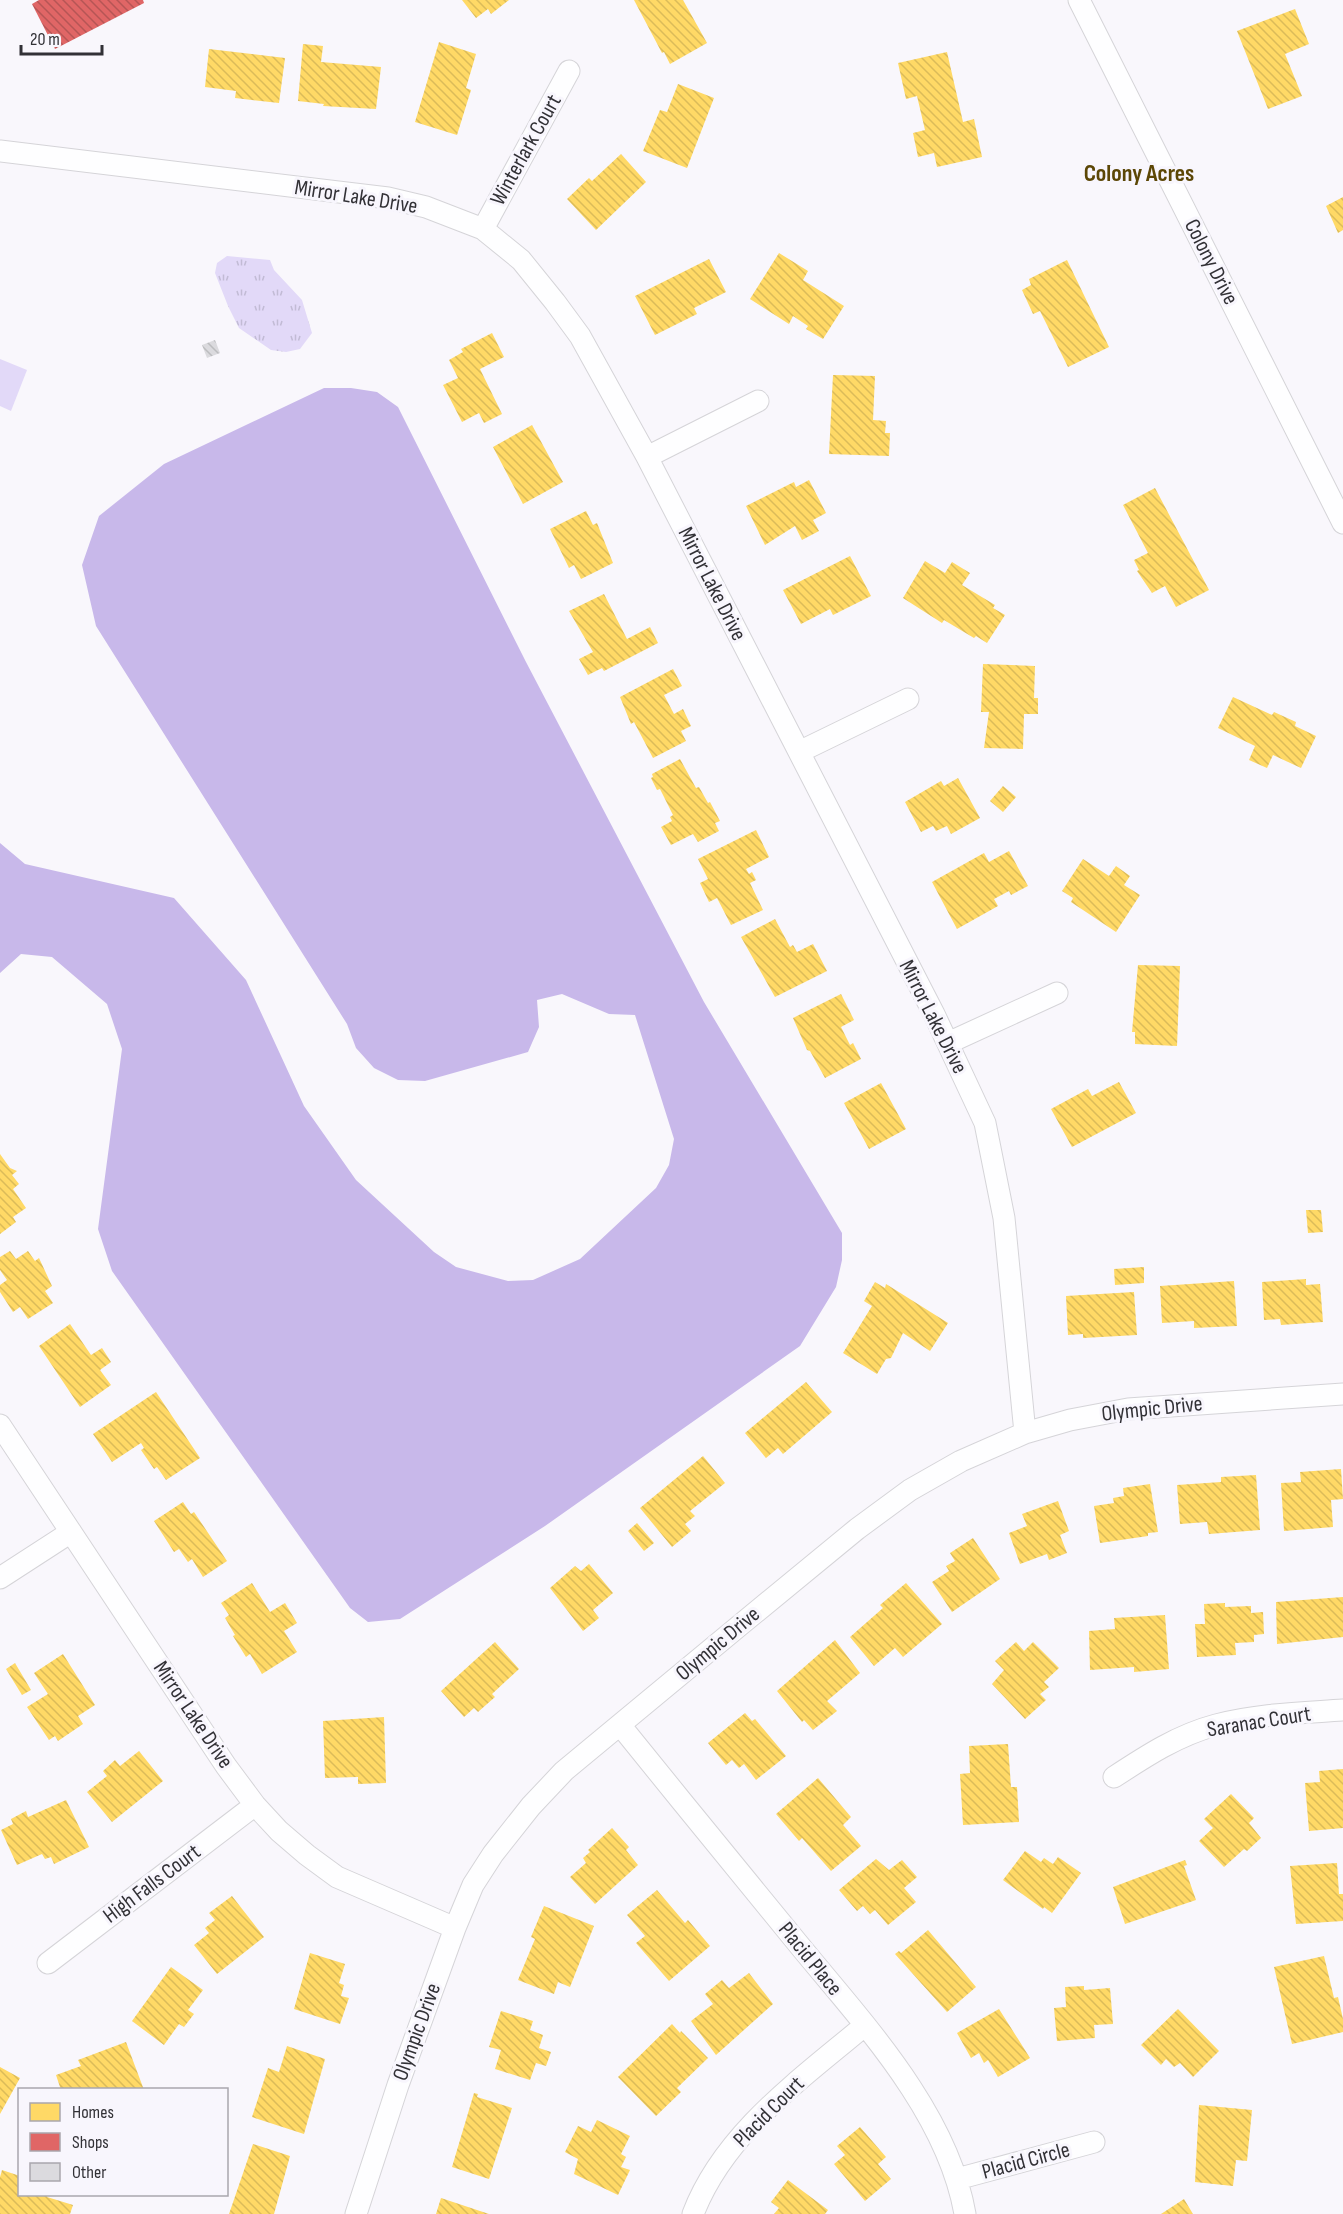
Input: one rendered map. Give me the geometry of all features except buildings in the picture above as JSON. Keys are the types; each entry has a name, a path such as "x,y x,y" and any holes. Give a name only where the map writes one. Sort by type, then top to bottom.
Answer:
{"street":[{"name":"Colony Drive","path":"1079,0 1343,523"},
{"name":"Winterlark Court","path":"483,229 570,71"},
{"name":"Mirror Lake Drive","path":"0,151 388,198 426,207 483,229 521,260 580,336 647,458 948,1043 985,1123 1004,1218 1024,1433"},
{"path":"647,458 758,401"},
{"path":"799,752 908,699"},
{"path":"948,1043 1058,993"},
{"name":"Olympic Drive","path":"356,2214 398,2085 473,1885 493,1854 531,1806 564,1771 857,1529 910,1490 961,1461 1024,1433 1070,1420 1128,1409 1343,1394"},
{"name":"Mirror Lake Drive","path":"0,1425 226,1766 255,1805 279,1831 338,1877 455,1928"},
{"path":"0,1578 71,1532"},
{"name":"Saranac Court","path":"1114,1778 1151,1752 1191,1733 1216,1725 1273,1715 1343,1710"},
{"name":"Placid Place","path":"620,1725 864,2026 919,2098 941,2138 957,2179 965,2214"},
{"name":"High Falls Court","path":"48,1964 255,1805"},
{"name":"Placid Court","path":"693,2214 721,2163 756,2119 864,2026"},
{"name":"Placid Circle","path":"957,2179 1094,2142"}],"green space":[{"path":"227,256 270,260 274,270 302,300 312,333 300,349 286,352 271,350 239,328 215,273 217,263"},
{"path":"0,359 27,370 11,411 0,406"}],"shaded area":[{"path":"324,388 351,388 377,392 398,407 526,662 704,1002 842,1233 842,1260 836,1287 800,1346 545,1526 400,1619 368,1622 350,1608 112,1271 98,1229 122,1049 107,1004 52,957 21,954 0,973 0,843 25,864 174,898 246,980 304,1106 356,1180 434,1252 456,1267 508,1281 533,1280 580,1259 656,1188 669,1165 674,1139 635,1015 609,1014 562,994 537,1000 539,1027 528,1052 425,1081 398,1080 374,1068 356,1048 347,1024 96,626 82,565 99,516 164,464"}],"district":[{"name":"Colony Acres","path":"1139,173"}]}
